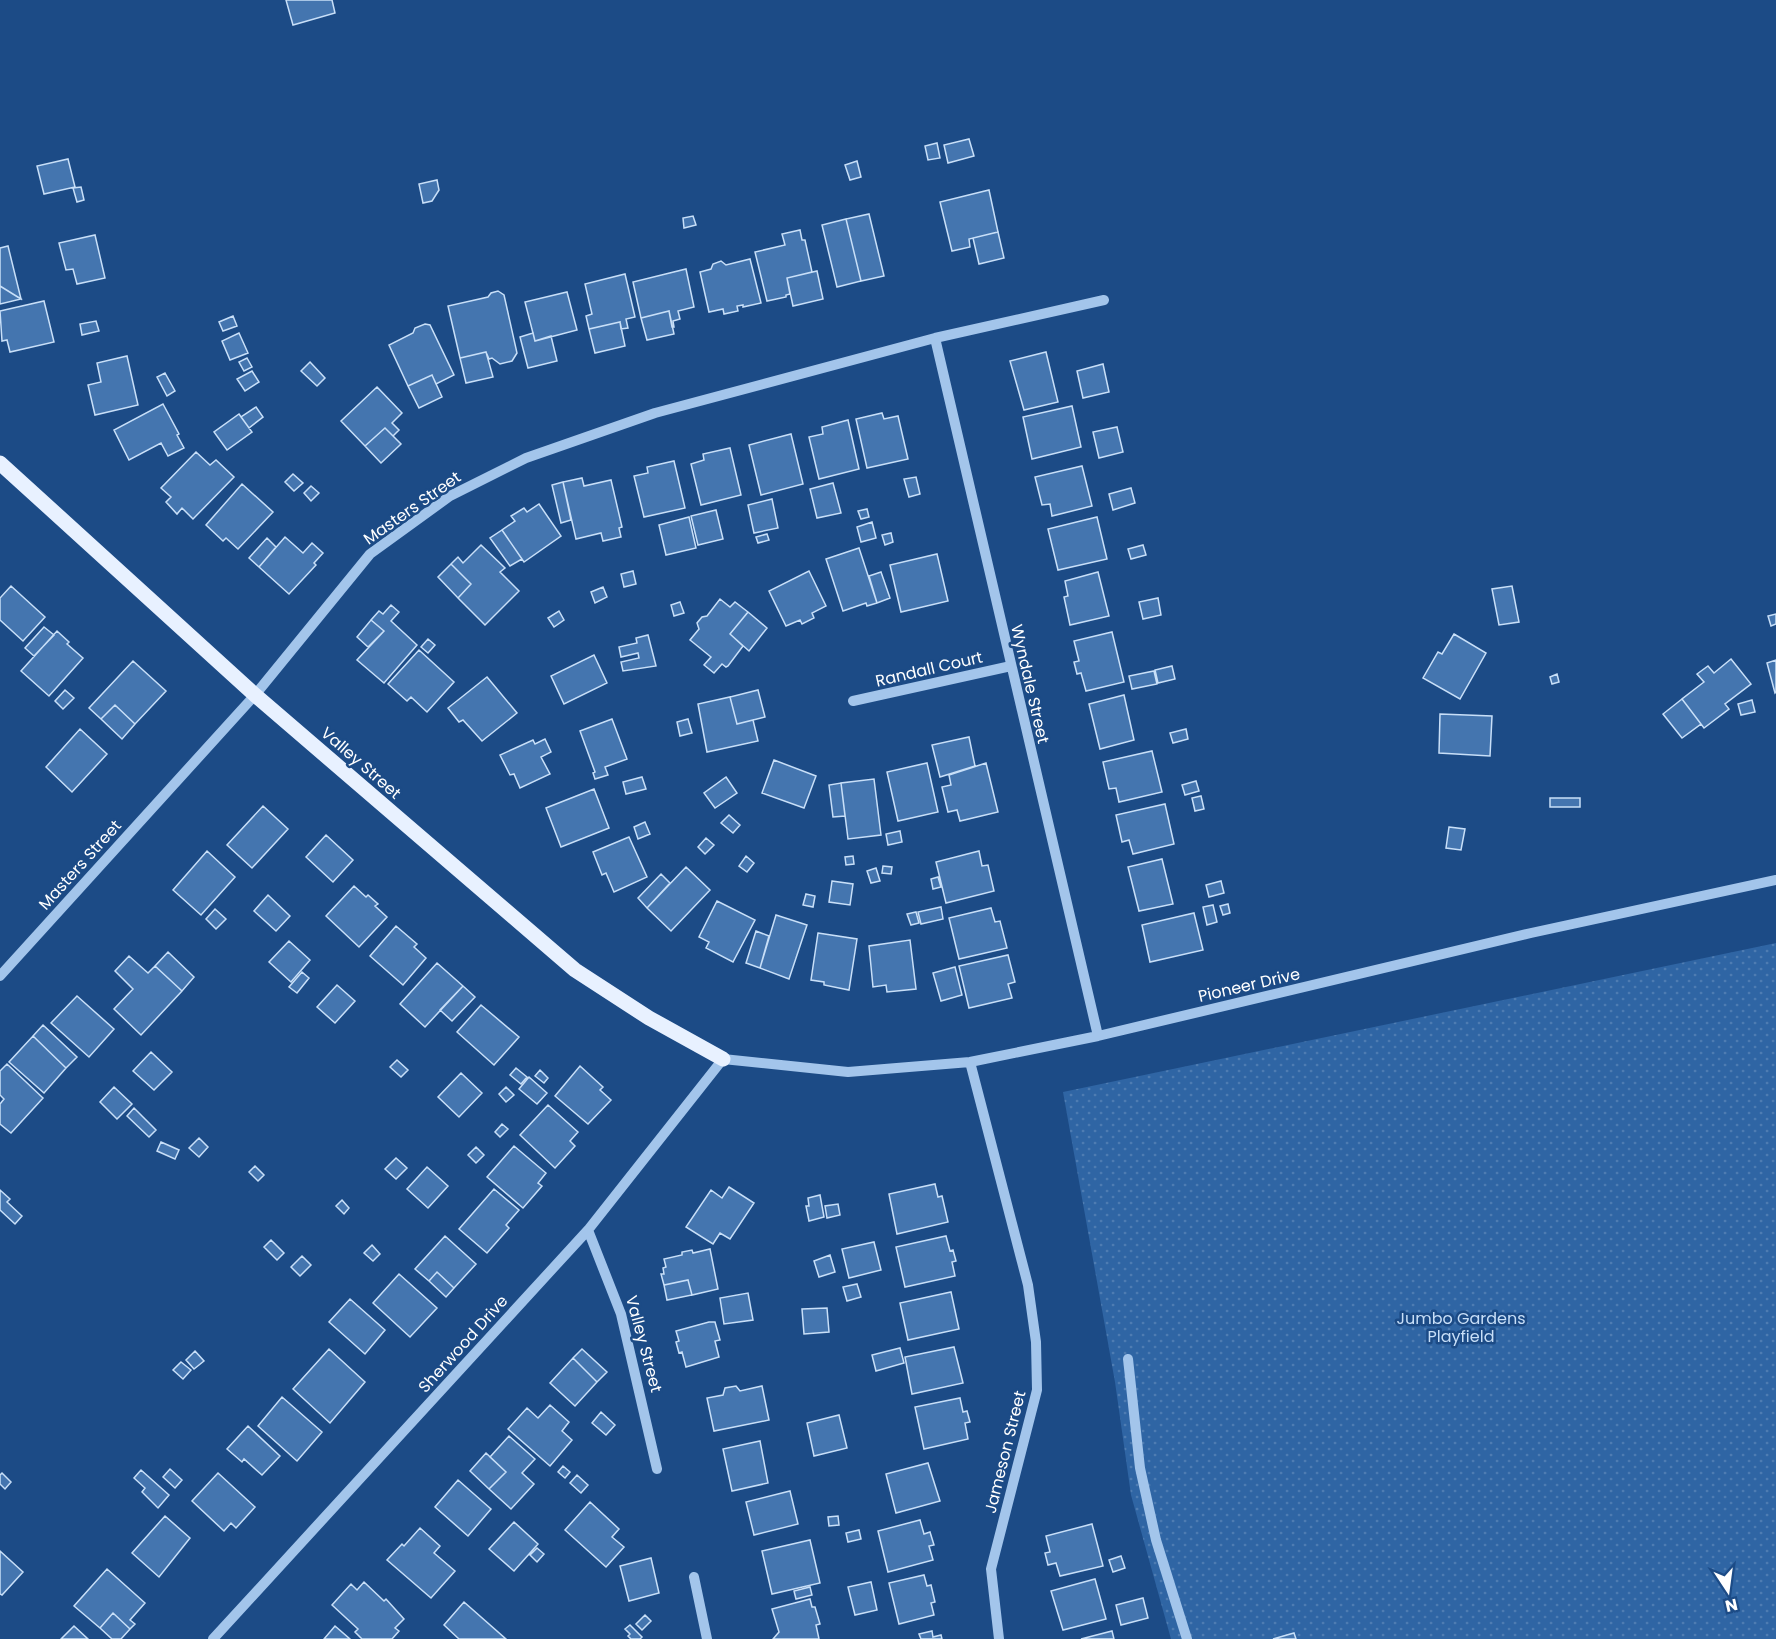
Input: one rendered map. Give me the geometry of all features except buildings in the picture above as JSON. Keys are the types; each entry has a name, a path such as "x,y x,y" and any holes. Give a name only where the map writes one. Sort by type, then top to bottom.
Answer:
{"main road":[{"name":"Valley Street","path":"0,463 255,695 575,970 649,1018 723,1059"}],"street":[{"name":"Masters Street","path":"0,976 255,695 370,554 450,496 526,458 655,413 935,338 1104,300"},
{"name":"Wyndale Street","path":"935,338 1098,1036"},
{"name":"Randall Court","path":"853,701 1011,666"},
{"name":"Pioneer Drive","path":"723,1059 848,1072 970,1062 1098,1036 1531,933 1776,880"},
{"name":"Sherwood Drive","path":"213,1639 588,1230 723,1059"},
{"name":"Jameson Street","path":"970,1062 1028,1285 1036,1342 1037,1390 991,1569 999,1639"},
{"name":"Valley Street","path":"588,1230 621,1314 657,1469"},
{"path":"1128,1359 1140,1468 1156,1540 1187,1639"},
{"path":"694,1577 707,1639"}],"green space":[{"name":"Jumbo Gardens Playfield","path":"1776,943 1776,1639 1171,1639 1131,1495 1115,1382 1063,1092"}]}
